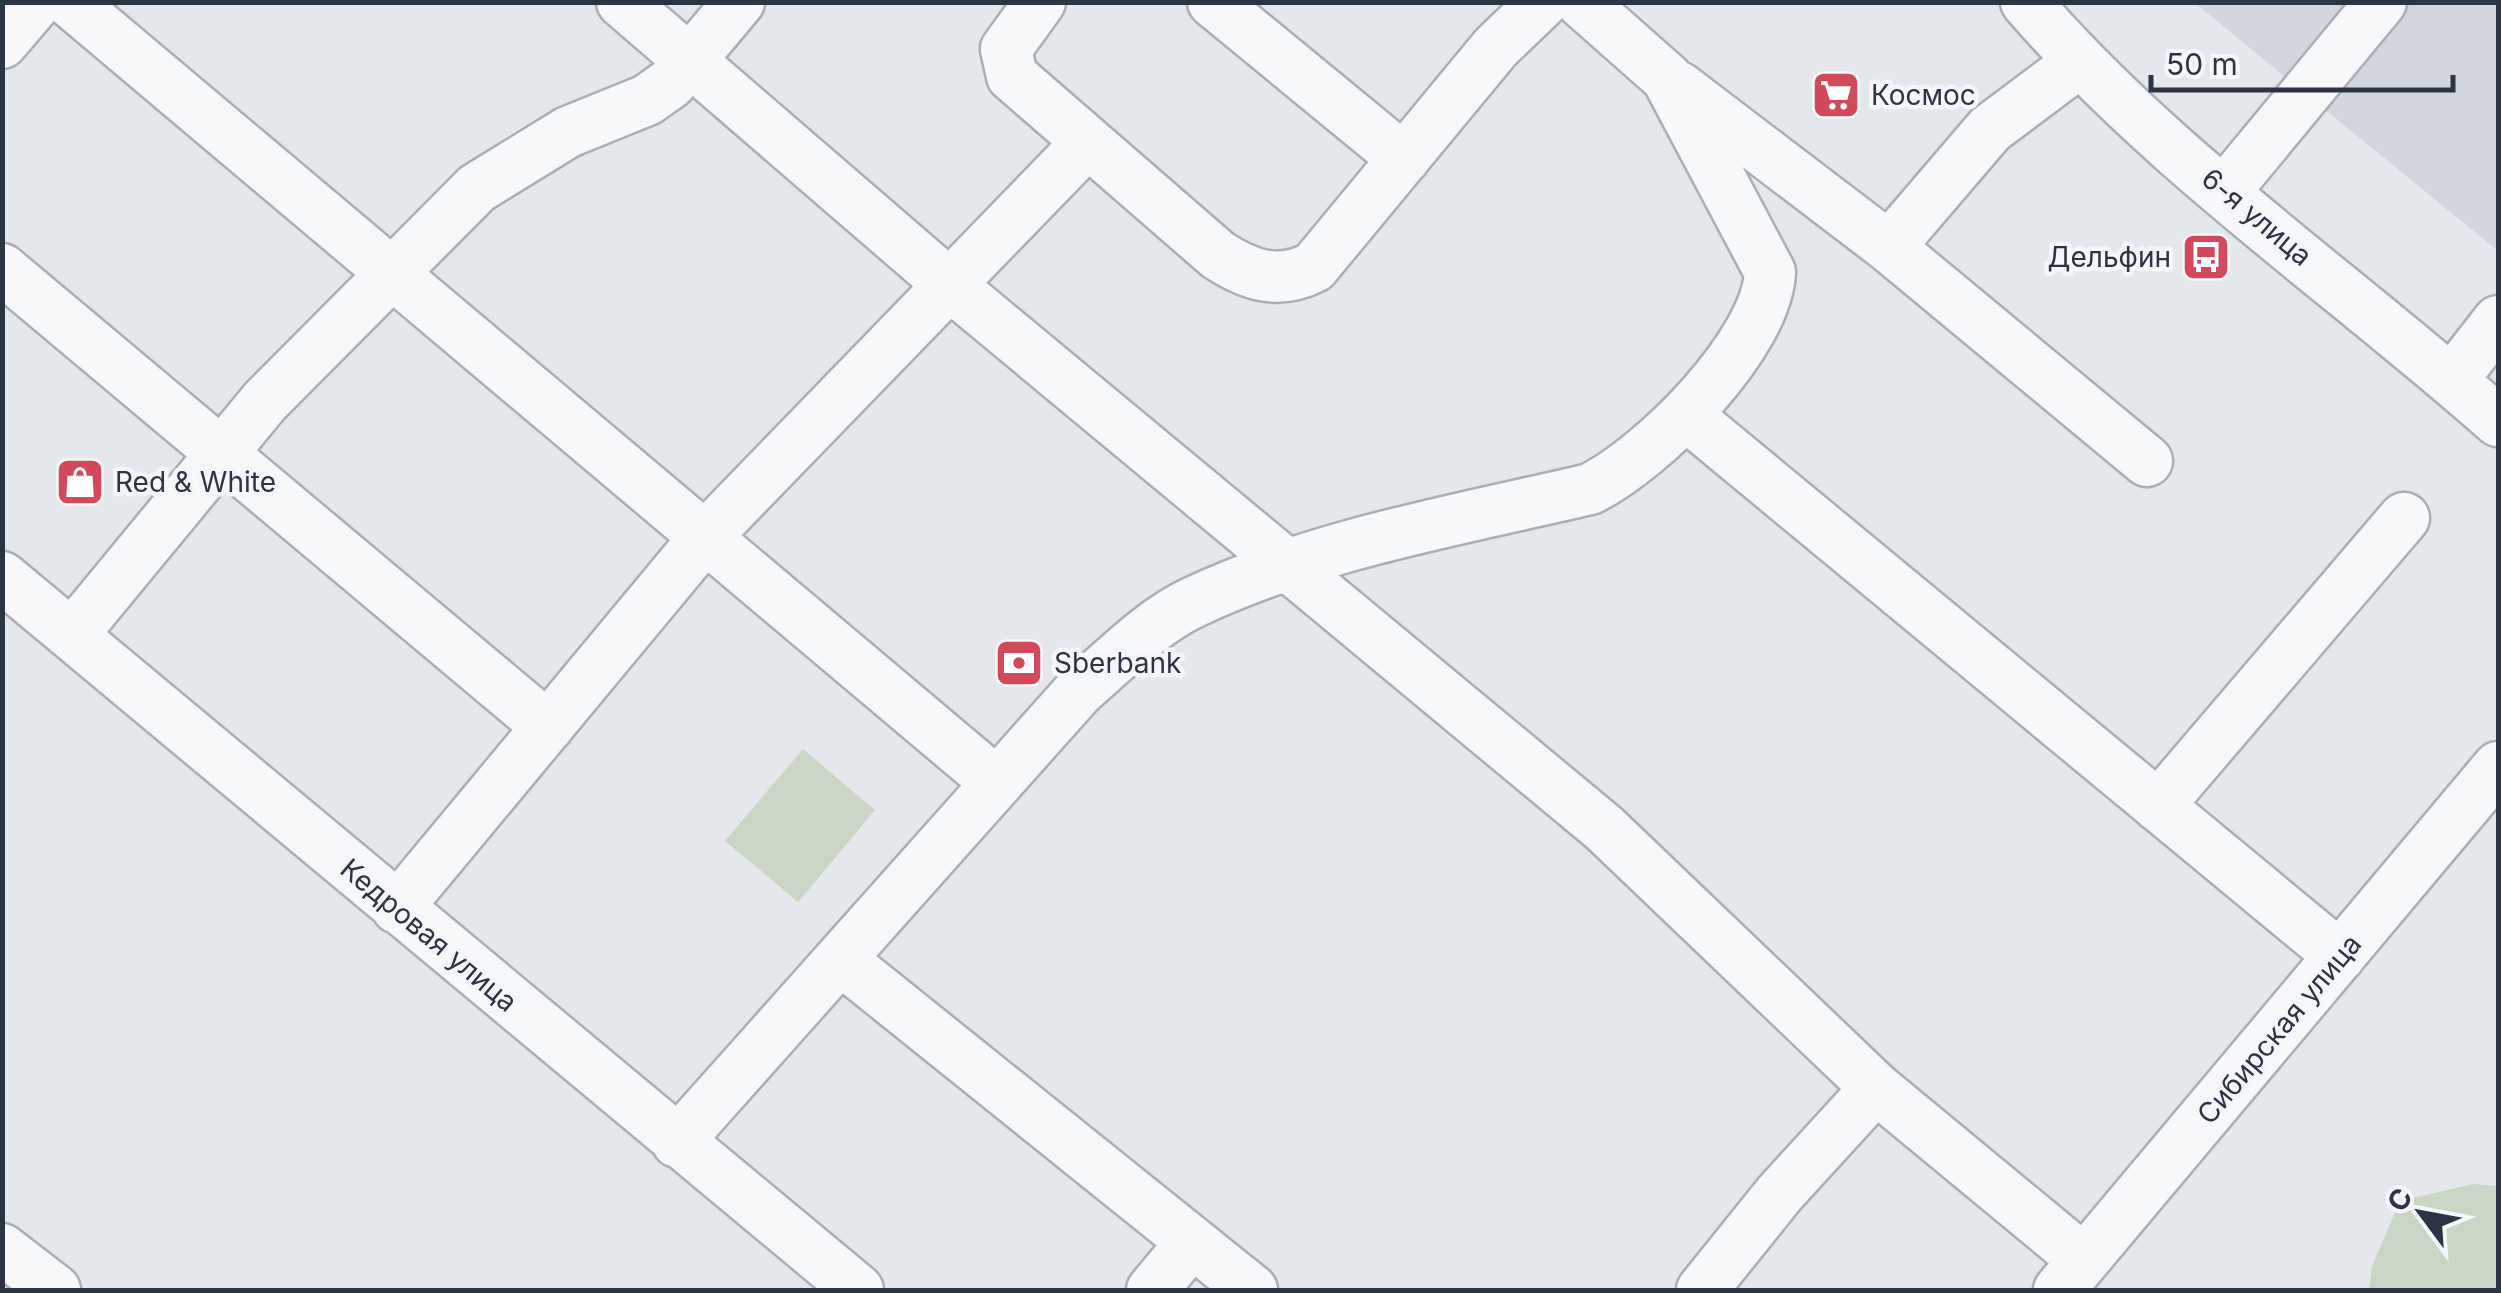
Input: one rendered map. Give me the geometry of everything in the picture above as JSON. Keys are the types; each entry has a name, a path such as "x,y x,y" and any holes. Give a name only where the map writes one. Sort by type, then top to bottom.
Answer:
{"street":[{"path":"2,44 36,2"},
{"path":"70,2 997,784"},
{"path":"622,2 951,286 1604,828 2072,1275"},
{"path":"72,636 222,450 476,188 568,132 647,100 690,62 739,2"},
{"path":"1040,2 1006,49 1012,76 1218,256 1244,272 1292,278 1314,267 1496,48 1543,2"},
{"path":"1213,2 1404,159"},
{"path":"1581,2 1667,78 1889,246 2147,461"},
{"name":"6-я улица","path":"2026,2 2078,63 2498,421"},
{"path":"2225,191 2381,2"},
{"path":"1889,246 1990,130 2078,63"},
{"path":"676,1142 1079,692 1134,644 1192,603 1289,567 1398,534 1590,489 1613,478 1686,415 1754,327 1769,297 1770,272 1667,78"},
{"path":"397,908 706,536 1087,143"},
{"path":"2,269 548,727"},
{"path":"2452,380 2498,320"},
{"path":"1686,415 2340,956"},
{"path":"2158,806 2404,518"},
{"name":"Кедровая улица","path":"2,578 858,1290"},
{"name":"Сибирская улица","path":"2072,1275 2498,767"},
{"path":"840,959 1252,1290"},
{"path":"1702,1290 1780,1193 1876,1088"},
{"path":"1152,1290 1192,1242"},
{"path":"2,1249 56,1290"}],"shaded area":[{"path":"2195,3 2498,3 2498,251 2306,94"}],"green space":[{"path":"803,749 875,810 798,902 725,841"},
{"path":"2473,1184 2498,1186 2498,1290 2369,1290 2372,1266 2400,1201"}],"place":[{"name":"Космос","path":"1836,95"},
{"name":"Дельфин","path":"2206,257"},
{"name":"Red & White","path":"80,482"},
{"name":"Sberbank","path":"1019,663"}]}
